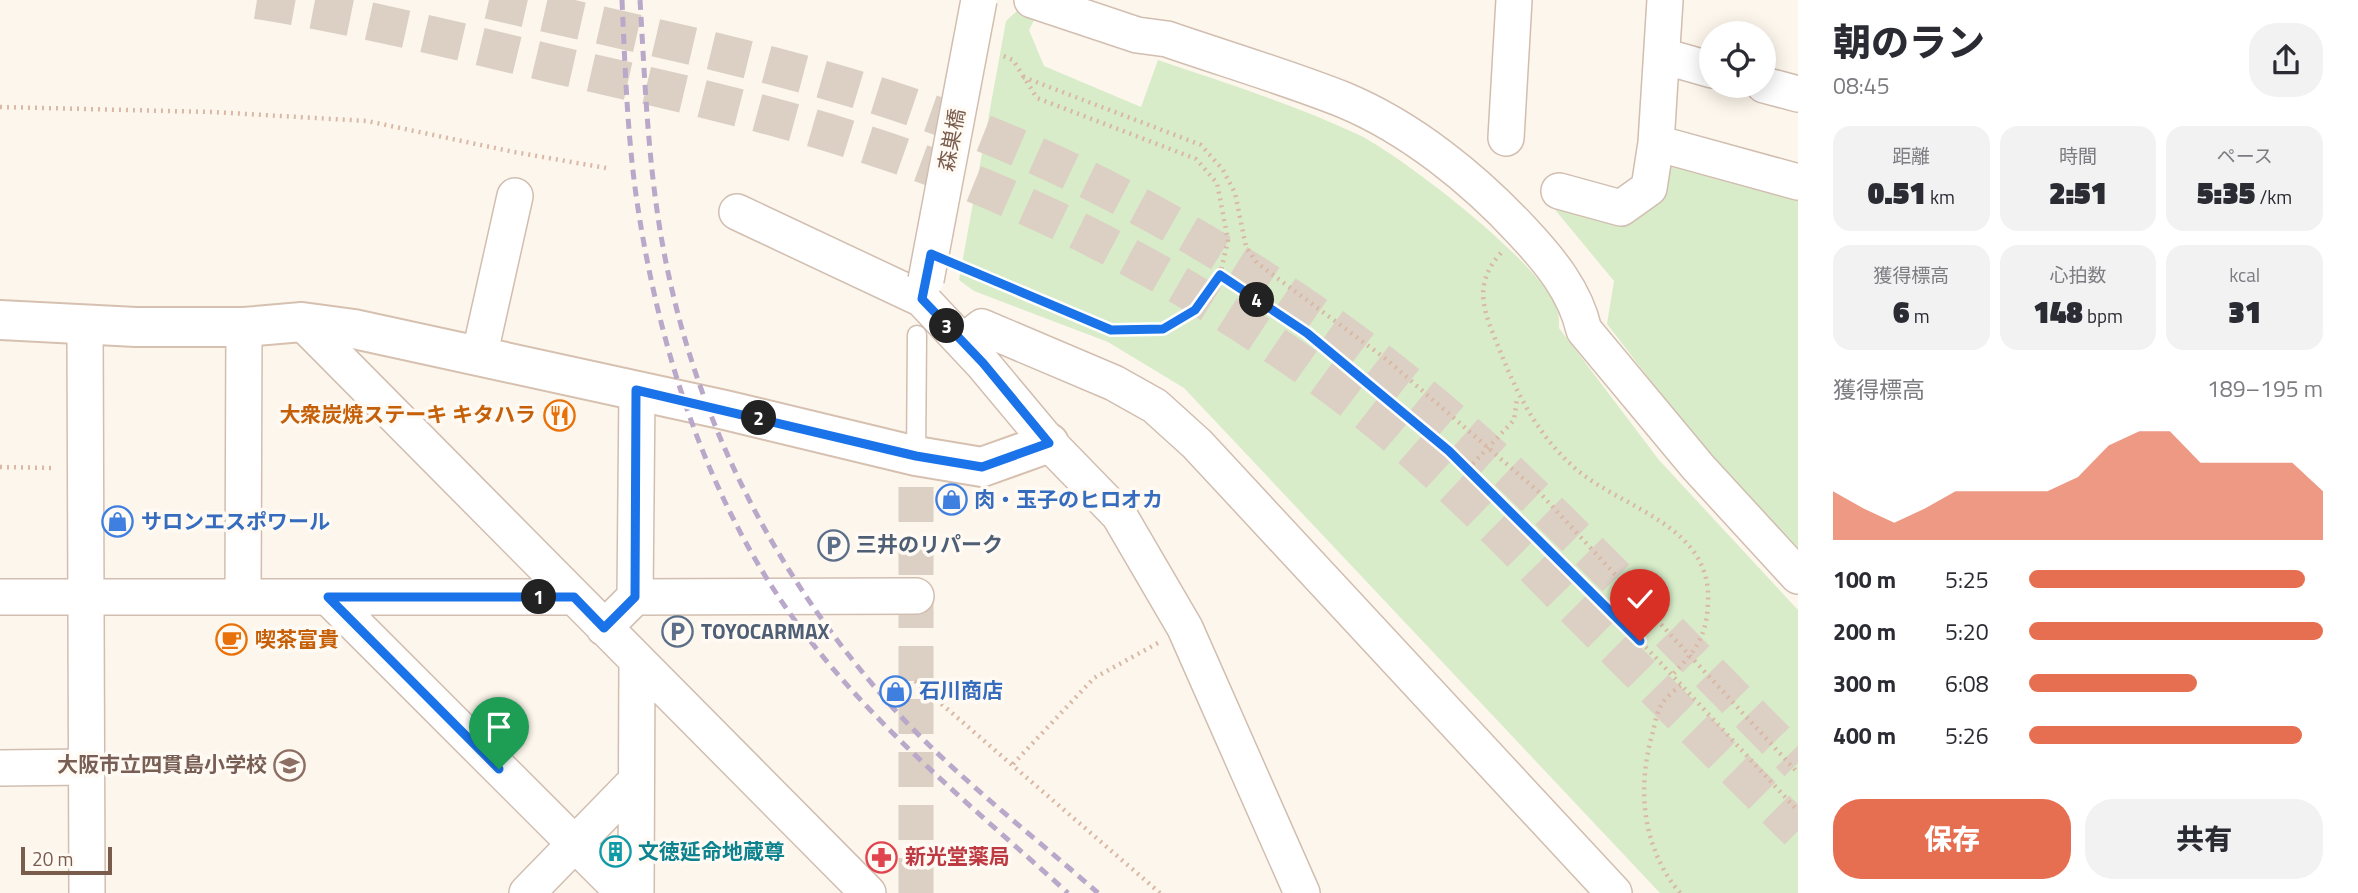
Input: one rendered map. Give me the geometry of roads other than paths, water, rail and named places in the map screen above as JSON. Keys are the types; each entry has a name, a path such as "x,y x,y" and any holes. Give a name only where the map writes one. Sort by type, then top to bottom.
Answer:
{"street":[{"name":"森巣橋","path":"926,278 979,0"},
{"path":"1032,0 1137,35 1167,39 1345,100 1435,153 1495,202 1543,253 1577,302 1584,330 1698,467 1798,576"},
{"path":"1506,138 1514,0"},
{"path":"1559,191 1621,208 1649,188 1656,143 1665,0"},
{"path":"1663,56 1699,66"},
{"path":"1776,88 1798,94"},
{"path":"1656,143 1798,182"},
{"path":"479,357 515,196"},
{"path":"737,212 926,278 963,342 1049,443 1119,515 1146,558 1185,628 1302,893"},
{"path":"0,320 85,325 244,327 302,322 354,329 636,390 916,463 982,467 1049,443"},
{"path":"302,322 868,893"},
{"path":"85,325 87,893"},
{"path":"243,597 244,327"},
{"path":"963,342 982,327 1114,383 1155,406 1197,444 1597,887"},
{"path":"604,628 635,597 636,390"},
{"path":"635,597 916,596"},
{"path":"0,597 574,597"},
{"path":"328,597 624,893"},
{"path":"636,893 637,662"},
{"path":"0,768 87,767"},
{"path":"527,893 636,782"}],"lane":[{"path":"916,335 916,463"}],"tunnel":[{"path":"257,0 445,38 692,96 827,132 975,184 1034,210 1149,268 1205,300 1313,372 1418,455 1494,527 1798,831"},
{"path":"489,0 762,63 897,102 963,125 1095,183 1225,255 1348,338 1464,431 1589,551 1798,763"},
{"path":"916,470 916,893"}],"railway":[{"path":"622,0 633,171 658,310 692,423 714,478 740,531 769,582 802,630 862,702 963,800 1068,893"},
{"path":"640,0 650,155 663,247 677,311 696,374 719,435 746,494 777,551 813,606 852,659 894,709 967,781 1098,893"}],"place":[{"name":"大衆炭焼ステーキ キタハラ","path":"559,415"},
{"name":"肉・玉子のヒロオカ","path":"951,500"},
{"name":"サロンエスポワール","path":"118,522"},
{"name":"三井のリパーク","path":"833,545"},
{"name":"TOYOCARMAX","path":"678,632"},
{"name":"喫茶富貴","path":"232,640"},
{"name":"石川商店","path":"896,691"},
{"name":"大阪市立四貫島小学校","path":"290,765"},
{"name":"文徳延命地蔵尊","path":"615,852"},
{"name":"新光堂薬局","path":"882,857"}]}
